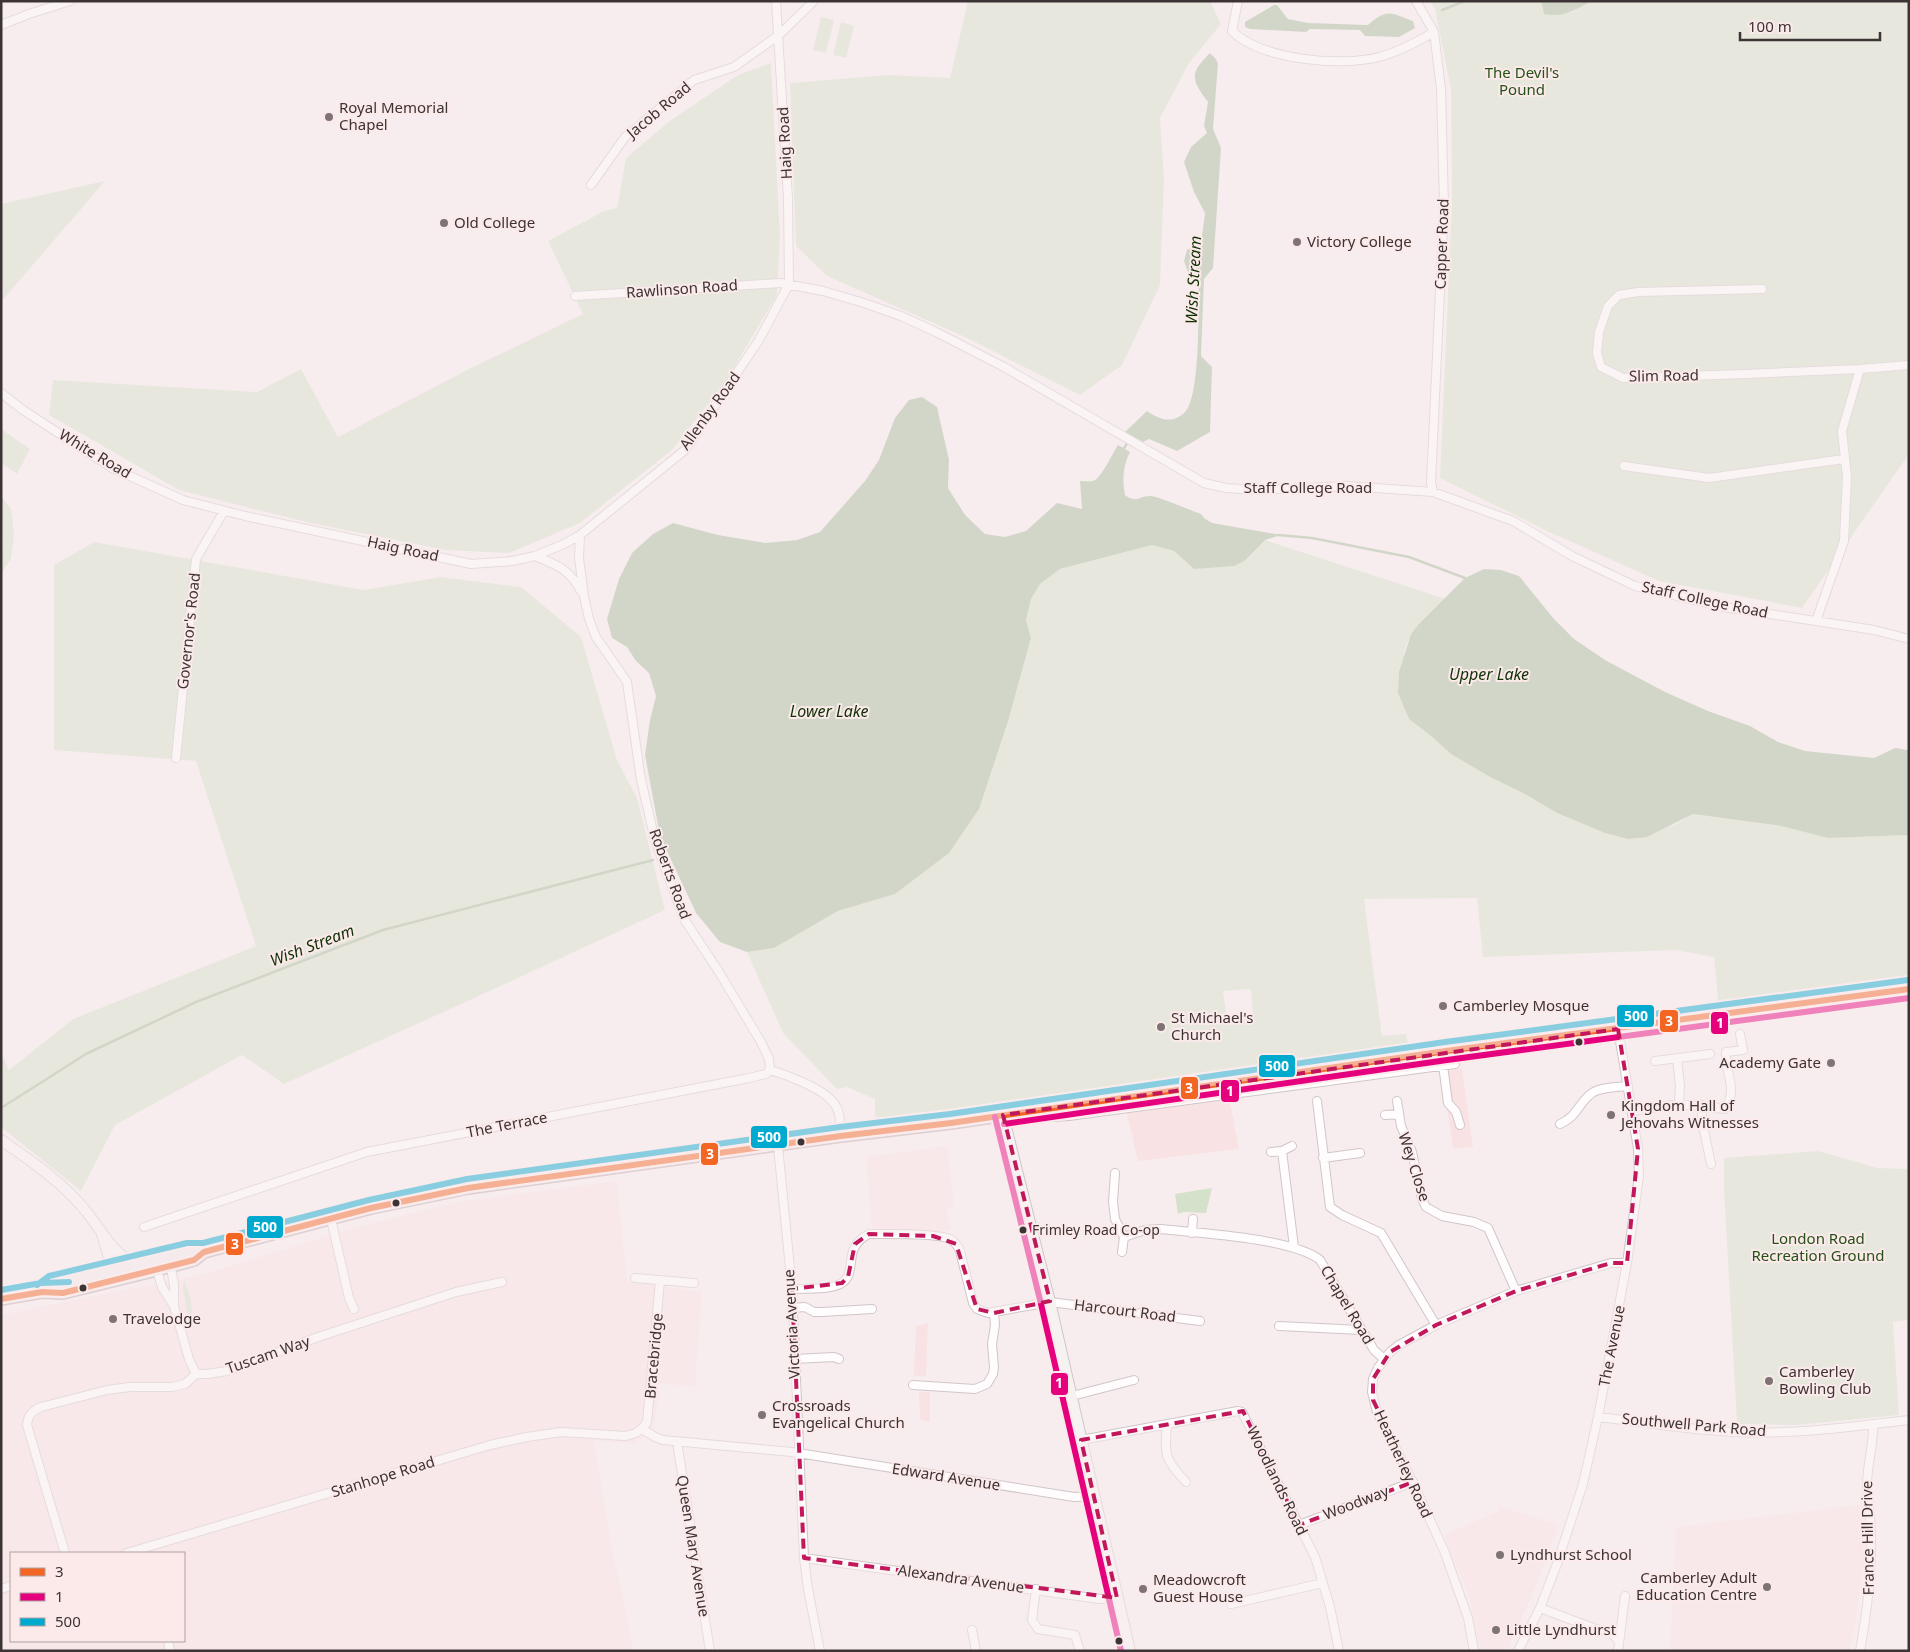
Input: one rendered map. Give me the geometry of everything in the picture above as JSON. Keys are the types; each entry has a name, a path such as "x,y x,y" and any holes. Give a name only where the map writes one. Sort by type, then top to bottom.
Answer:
{"main road":[{"path":"1,1299 42,1292 63,1293 114,1275 170,1261 194,1260 204,1252 330,1219 411,1199 468,1188 841,1136 951,1123 1446,1051 1909,988"},
{"path":"1003,1115 1050,1302 1130,1651"},
{"path":"1,1140 41,1167 68,1192 121,1256 129,1262 156,1265"},
{"path":"101,1230 114,1275"},
{"path":"114,1275 138,1263"}],"street":[{"path":"1,25 70,1"},
{"name":"Haig Road","path":"776,1 788,198 789,284"},
{"name":"Jacob Road","path":"591,185 625,136 694,80 734,67 779,34 814,1"},
{"path":"1238,1 1232,31 1253,46 1293,57 1338,60 1366,59 1388,54 1434,32"},
{"name":"Capper Road","path":"1416,1 1434,32 1441,89 1444,206 1430,482 1433,492"},
{"name":"Staff College Road","path":"789,284 864,303 938,332 1204,483 1226,488 1257,490 1347,486 1433,492 1512,522 1572,556 1635,586 1724,607 1874,630 1909,639"},
{"name":"Rawlinson Road","path":"575,296 789,284"},
{"name":"Allenby Road","path":"580,535 685,450 759,340 789,284"},
{"name":"Slim Road","path":"1762,289 1638,292 1619,295 1608,306 1599,332 1597,353 1601,367 1624,378 1860,370 1909,365"},
{"path":"1816,621 1844,541 1847,477 1842,431 1860,370"},
{"name":"White Road","path":"1,393 23,410 112,468 183,500 224,511"},
{"path":"1624,466 1709,478 1844,459"},
{"name":"Haig Road","path":"224,511 471,564 512,561 535,556 580,535"},
{"name":"Governor's Road","path":"176,758 196,560 224,511"},
{"path":"580,535 580,558 584,596"},
{"path":"535,556 560,566 574,578 584,596"},
{"name":"Roberts Road","path":"584,596 589,619 596,637 627,682 641,780 654,840 684,919 719,972 761,1042 769,1060 770,1070"},
{"name":"The Avenue","path":"1518,1651 1540,1608 1557,1564 1583,1484 1598,1417 1627,1263 1638,1176 1638,1149 1618,1029"},
{"path":"1632,1111 1679,1104 1725,1109 1730,1101 1732,1086 1725,1060 1726,1052 1743,1050 1740,1034"},
{"path":"1446,1051 1448,1103 1456,1112 1460,1125"},
{"path":"1655,1062 1710,1054"},
{"path":"1677,1059 1680,1086 1679,1104"},
{"path":"1046,1109 1053,1117 1069,1116 1448,1065"},
{"path":"770,1070 821,1092 833,1102 840,1114 841,1136"},
{"name":"The Terrace","path":"144,1227 367,1152 740,1080 766,1074 770,1070"},
{"path":"1560,1124 1568,1121 1575,1115 1592,1094 1628,1086"},
{"path":"1317,1100 1330,1207 1342,1215 1381,1233 1436,1325"},
{"name":"Wey Close","path":"1397,1101 1401,1126 1412,1152 1422,1199 1426,1207 1442,1216 1474,1222 1488,1228 1516,1291"},
{"path":"1702,1105 1702,1122 1711,1164"},
{"name":"Wey Close","path":"1385,1115 1399,1114"},
{"name":"Victoria Avenue","path":"778,1146 792,1289 804,1558 820,1651"},
{"path":"1271,1152 1282,1151 1292,1146"},
{"path":"1282,1151 1294,1247"},
{"path":"1323,1158 1360,1153"},
{"path":"1115,1173 1113,1202 1115,1219 1124,1237 1122,1252"},
{"path":"330,1219 349,1298 354,1308"},
{"path":"1192,1233 1193,1219"},
{"name":"Chapel Road","path":"1124,1237 1152,1229 1262,1241 1294,1247 1311,1253 1320,1260 1374,1350 1384,1358"},
{"path":"792,1289 834,1286 842,1283 848,1277 852,1249 860,1238 869,1234 939,1236 951,1239 960,1251 970,1294 977,1308 984,1312 994,1313 995,1326 992,1344 994,1366 987,1384 975,1389 913,1384"},
{"path":"170,1261 174,1285 174,1306 189,1359 196,1374"},
{"name":"Heatherley Road","path":"1474,1651 1468,1618 1457,1584 1413,1482 1383,1424 1373,1400 1373,1379 1384,1358 1399,1345 1436,1325 1516,1291 1611,1263 1627,1263"},
{"path":"156,1265 162,1287 174,1306"},
{"path":"635,1278 660,1282 694,1283"},
{"name":"Tuscam Way","path":"64,1552 27,1425 30,1414 41,1407 107,1390 130,1387 172,1388 185,1384 196,1374 227,1370 318,1337 456,1292 502,1282"},
{"name":"Bracebridge","path":"642,1429 648,1422 660,1282"},
{"name":"Harcourt Road","path":"994,1313 1050,1302 1200,1321"},
{"path":"792,1308 804,1307 814,1312 872,1309"},
{"path":"1279,1326 1361,1330"},
{"path":"794,1359 834,1357 840,1360"},
{"path":"1072,1396 1134,1380"},
{"name":"Woodlands Road","path":"1081,1440 1242,1412 1315,1557 1330,1607 1339,1651"},
{"name":"Southwell Park Road","path":"1598,1417 1734,1432 1809,1430 1909,1420"},
{"name":"France Hill Drive","path":"1860,1651 1869,1602 1871,1534 1868,1466 1874,1432 1873,1424"},
{"path":"1167,1425 1165,1450 1173,1468 1186,1482"},
{"path":"642,1429 655,1437 677,1442 798,1453"},
{"name":"Stanhope Road","path":"142,1551 490,1445 561,1432 625,1436 634,1434 642,1429"},
{"name":"Queen Mary Avenue","path":"677,1442 710,1651"},
{"name":"Edward Avenue","path":"798,1453 1074,1497 1094,1496"},
{"name":"Woodway","path":"1299,1525 1413,1482"},
{"name":"Alexandra Avenue","path":"804,1558 1100,1598 1117,1598"},
{"path":"1231,1604 1323,1583"},
{"path":"1036,1589 1032,1620 1034,1625 1038,1629 1075,1635 1080,1651"},
{"path":"1618,1651 1625,1596"},
{"path":"1540,1608 1596,1630 1612,1633 1619,1641"},
{"path":"972,1630 976,1651"}],"highlighted area":[{"path":"1618,1029 1638,1149 1627,1263 1611,1263 1516,1291 1436,1325 1390,1352 1373,1379 1373,1400 1413,1482 1299,1525 1243,1411 1081,1440 1117,1598 804,1558 792,1289 842,1283 848,1277 855,1244 869,1234 933,1236 956,1244 977,1309 994,1313 1050,1301 1003,1115"}],"shaded area":[{"path":"1462,1068 1473,1147 1453,1149 1442,1071"},
{"path":"1229,1096 1239,1149 1138,1161 1126,1111"},
{"path":"947,1146 954,1207 946,1208 950,1230 934,1233 872,1229 866,1157"},
{"path":"617,1181 627,1281 702,1292 695,1386 659,1384 654,1429 634,1444 594,1441 612,1550 633,1651 1,1651 1,1315 208,1273 353,1228 457,1202"},
{"path":"928,1323 926,1376 914,1376 916,1326"},
{"path":"919,1392 930,1392 930,1422 920,1420"},
{"name":"Camberley Adult Education Centre","path":"1860,1505 1864,1559 1857,1615 1849,1651 1670,1651 1676,1527"},
{"name":"Lyndhurst School","path":"1499,1506 1559,1525 1533,1593 1507,1651 1480,1651 1470,1599 1444,1535 1499,1511"}],"green space":[{"path":"968,1 1210,1 1221,24 1189,63 1160,118 1164,180 1160,285 1122,365 1080,395 965,337 827,276 796,246 790,83 889,75 950,78"},
{"name":"The Devil's Pound","path":"1430,1 1541,1 1544,14 1572,12 1592,1 1909,1 1909,454 1802,608 1659,581 1547,531 1440,478 1452,201 1451,89 1435,9"},
{"path":"821,17 834,20 826,53 813,50"},
{"path":"841,22 854,26 846,58 833,55"},
{"path":"771,63 780,236 777,295 724,384 672,450 580,523 509,553 445,550 306,522 179,490 49,415 53,380 257,392 301,369 338,437 471,368 583,314 548,241 604,211 617,208 626,158 671,120 738,75"},
{"path":"105,181 1,302 1,204"},
{"path":"1,429 30,449 17,474 1,463"},
{"path":"1,496 11,509 14,534 11,559 1,574 1,550 3,545"},
{"path":"1265,540 1446,599 1411,634 1404,652 1409,719 1451,754 1490,777 1523,793 1557,813 1605,833 1628,839 1674,825 1693,814 1781,826 1828,838 1909,835 1909,980 1719,1009 1714,957 1675,950 1483,957 1477,898 1364,899 1382,1036 1406,1034 1409,1051 1281,1068 1274,1064 1218,1071 1208,1077 878,1118 875,1116 875,1099 847,1087 837,1089 783,1033 747,952 774,948 838,911 895,894 1009,718 1031,638 1026,620 1031,599 1040,584 1060,569 1152,545 1174,551 1194,569 1247,560","holes":["1251,989 1253,1016 1227,1019 1223,991"]},
{"path":"94,542 364,590 440,577 521,587 581,637 617,760 637,798 665,910 284,1084 242,1055 115,1125 81,1191 1,1127 1,1053 9,1070 73,1019 256,946 196,761 54,750 54,565"},
{"name":"London Road Recreation Ground","path":"1818,1151 1878,1168 1909,1169 1909,1320 1893,1322 1899,1415 1796,1425 1737,1424 1724,1190 1724,1158"},
{"path":"1212,1188 1206,1213 1184,1212 1178,1214 1175,1194"},
{"path":"184,1279 191,1300 192,1318 188,1319 183,1288"}],"water":[{"path":"1541,1 1592,1 1569,12 1551,15 1544,14"},
{"path":"1277,5 1288,19 1308,23 1368,25 1380,16 1394,14 1413,21 1415,28 1399,37 1365,36 1360,30 1310,29 1306,32 1250,29 1245,27 1245,22"},
{"path":"1210,53 1218,63 1213,129 1221,148 1213,268 1204,279 1201,356 1212,367 1210,432 1177,451 1149,439 1143,442 1125,432 1147,411 1170,420 1180,416 1185,412 1190,403 1194,388 1198,349 1199,279 1188,272 1184,261 1187,250 1201,243 1205,213 1194,192 1184,162 1191,147 1207,133 1204,126 1208,102 1198,88 1195,77 1198,66"},
{"name":"Lower Lake","path":"922,397 937,407 949,460 948,488 965,515 985,534 1005,537 1026,531 1057,503 1082,509 1080,481 1096,479 1103,471 1118,445 1130,452 1123,478 1125,495 1129,498 1156,497 1201,514 1212,523 1281,535 1265,540 1246,560 1234,566 1194,569 1174,551 1152,545 1060,569 1040,584 1031,599 1026,620 1031,638 1009,718 979,809 949,853 895,894 838,911 774,948 747,952 720,942 696,913 660,836 645,755 656,696 649,673 636,661 627,647 612,638 607,619 619,579 632,553 653,534 673,523 718,535 765,543 797,540 820,532 865,481 879,460 895,418 909,400"},
{"name":"Upper Lake","path":"1484,569 1501,570 1519,576 1554,619 1574,639 1605,660 1665,692 1708,711 1750,726 1778,742 1805,751 1874,758 1895,748 1908,750 1909,835 1828,838 1781,826 1693,814 1647,837 1628,839 1605,833 1557,813 1451,754 1409,719 1398,693 1399,672 1411,634 1418,625 1465,578"}],"waterway":[{"name":"Wish Stream","path":"1442,10 1465,1"},
{"name":"Wish Stream","path":"1123,450 1129,440"},
{"path":"1278,535 1312,538 1409,557 1465,578"},
{"name":"Wish Stream","path":"1,1108 86,1054 196,1002 383,930 653,860"}],"transit line":[{"name":"500","path":"37,1285 49,1276 187,1243 203,1243 369,1200 467,1179 840,1127 950,1114 1445,1042 1908,980"},
{"name":"3","path":"1,1299 42,1292 63,1293 194,1260 204,1252 371,1208 468,1188 841,1136 951,1123 1446,1051 1909,989"},
{"name":"1","path":"1004,1124 1447,1060 1909,998"},
{"name":"1","path":"995,1117 1041,1304 1121,1651"},
{"name":"500","path":"1,1290 41,1283 69,1282"}],"place":[{"name":"Royal Memorial Chapel","path":"329,117"},
{"name":"Old College","path":"444,223"},
{"name":"Victory College","path":"1297,242"},
{"name":"Camberley Mosque","path":"1443,1006"},
{"name":"St Michael's Church","path":"1161,1027"},
{"name":"Academy Gate","path":"1831,1063"},
{"name":"Kingdom Hall of Jehovahs Witnesses","path":"1611,1115"},
{"name":"Frimley Road Co-op","path":"1023,1230"},
{"name":"Travelodge","path":"113,1319"},
{"name":"Camberley Bowling Club","path":"1769,1381"},
{"name":"Crossroads Evangelical Church","path":"762,1415"},
{"name":"Lyndhurst School","path":"1500,1555"},
{"name":"Camberley Adult Education Centre","path":"1767,1587"},
{"name":"Meadowcroft Guest House","path":"1143,1589"},
{"name":"Little Lyndhurst","path":"1496,1630"}]}
